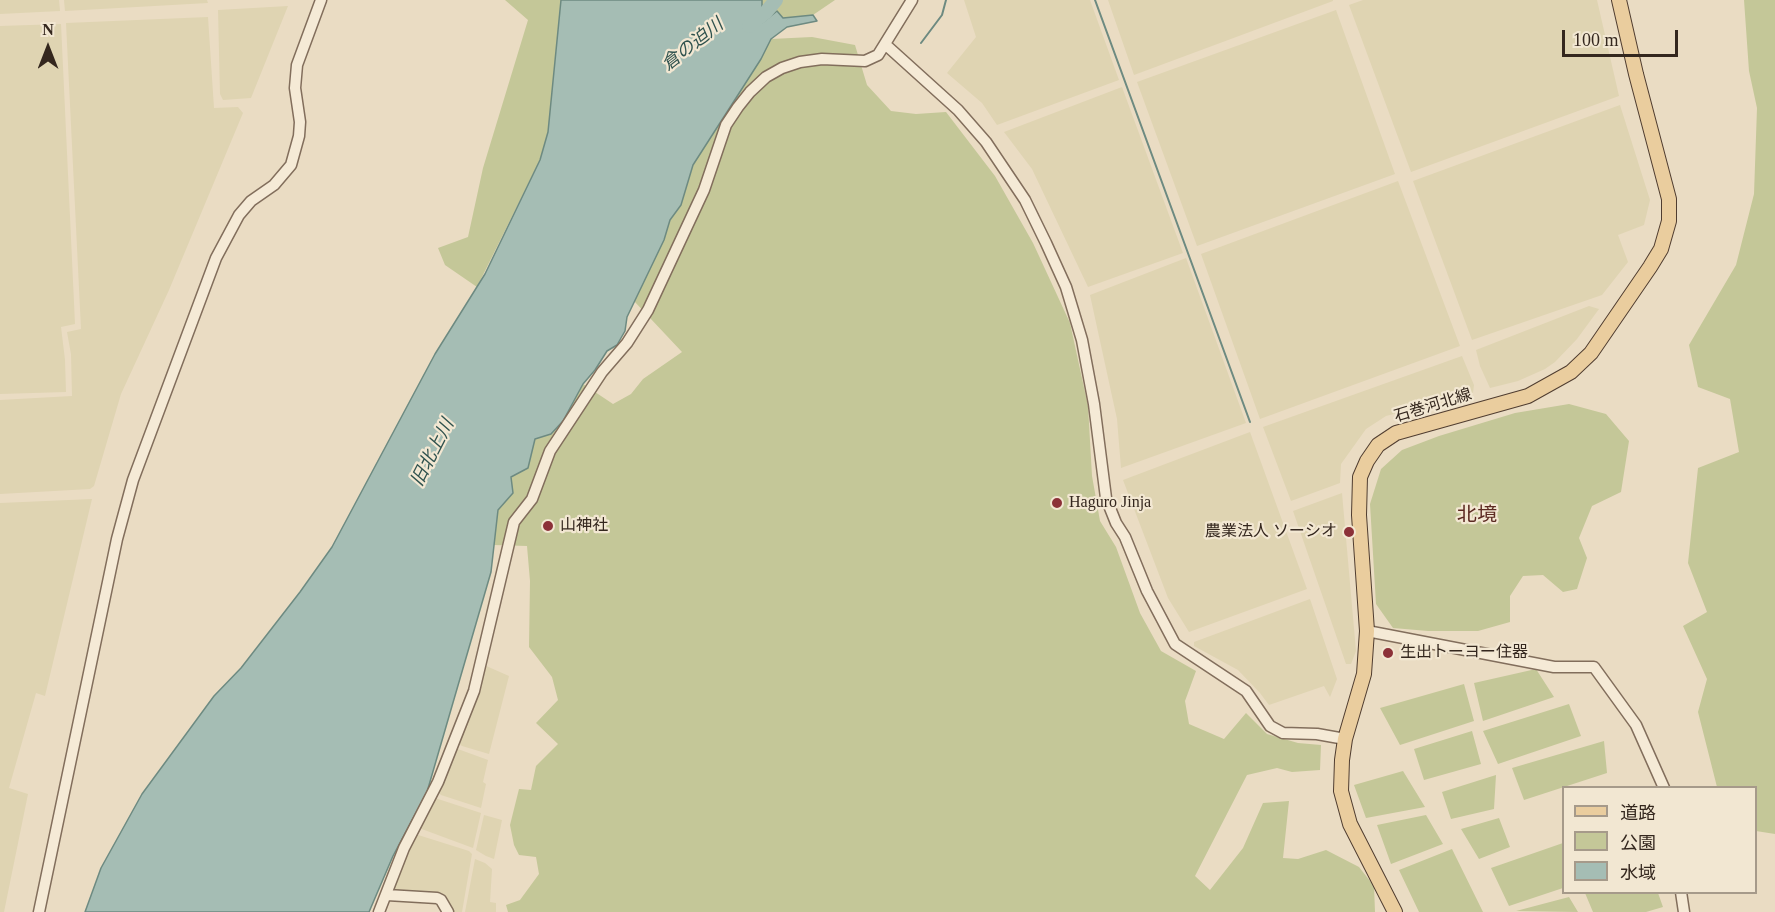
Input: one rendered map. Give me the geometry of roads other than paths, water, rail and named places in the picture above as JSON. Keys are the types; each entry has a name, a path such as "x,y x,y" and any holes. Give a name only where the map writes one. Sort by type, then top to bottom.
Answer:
{"main road":[{"name":"石巻河北線","path":"1395,912 1362,851 1344,807 1341,791 1341,759 1364,674 1367,631 1360,477 1366,461 1378,445 1396,433 1527,396 1571,372 1591,353 1661,249 1669,221 1669,199 1619,0"}],"street":[{"path":"39,912 110,573 133,480 216,258 239,214 251,201 274,185 291,165 299,136 300,122 295,88 297,65 321,0"},
{"path":"379,912 405,848 438,782 474,691 514,522 532,498 550,451 602,372 627,343 648,310 704,190 726,125 750,92 766,77 782,68 800,62 822,60 865,61 878,55 912,0"},
{"path":"886,45 957,110 986,142 1025,200 1046,243 1066,287 1082,340 1094,404 1106,498 1147,591 1175,644 1246,691 1270,726 1283,733 1317,734 1345,739"},
{"path":"1367,631 1554,667 1594,667 1636,725 1663,786"},
{"path":"387,894 437,898 441,900 448,912"},
{"path":"1681,894 1684,912"}],"water":[{"name":"旧北上川","path":"561,0 762,0 762,23 777,11 783,18 813,15 817,21 787,27 771,39 761,59 693,165 681,205 670,220 664,240 627,317 625,331 617,345 607,351 583,384 563,421 551,434 535,439 528,468 511,477 513,493 498,510 491,572 427,792 393,856 369,912 85,912 101,868 142,794 214,696 241,668 332,547 435,354 485,274 540,160 548,132"}],"waterway":[{"name":"倉の迫川","path":"749,26 776,0"},
{"path":"921,43 942,15 946,0"},
{"path":"1095,0 1250,422"}],"place":[{"name":"Haguro Jinja","path":"1057,503"},
{"name":"山神社","path":"548,526"},
{"name":"農業法人 ソーシオ","path":"1349,532"},
{"name":"生出トーヨー住器","path":"1388,653"}],"district":[{"name":"北境","path":"1477,516"}]}
